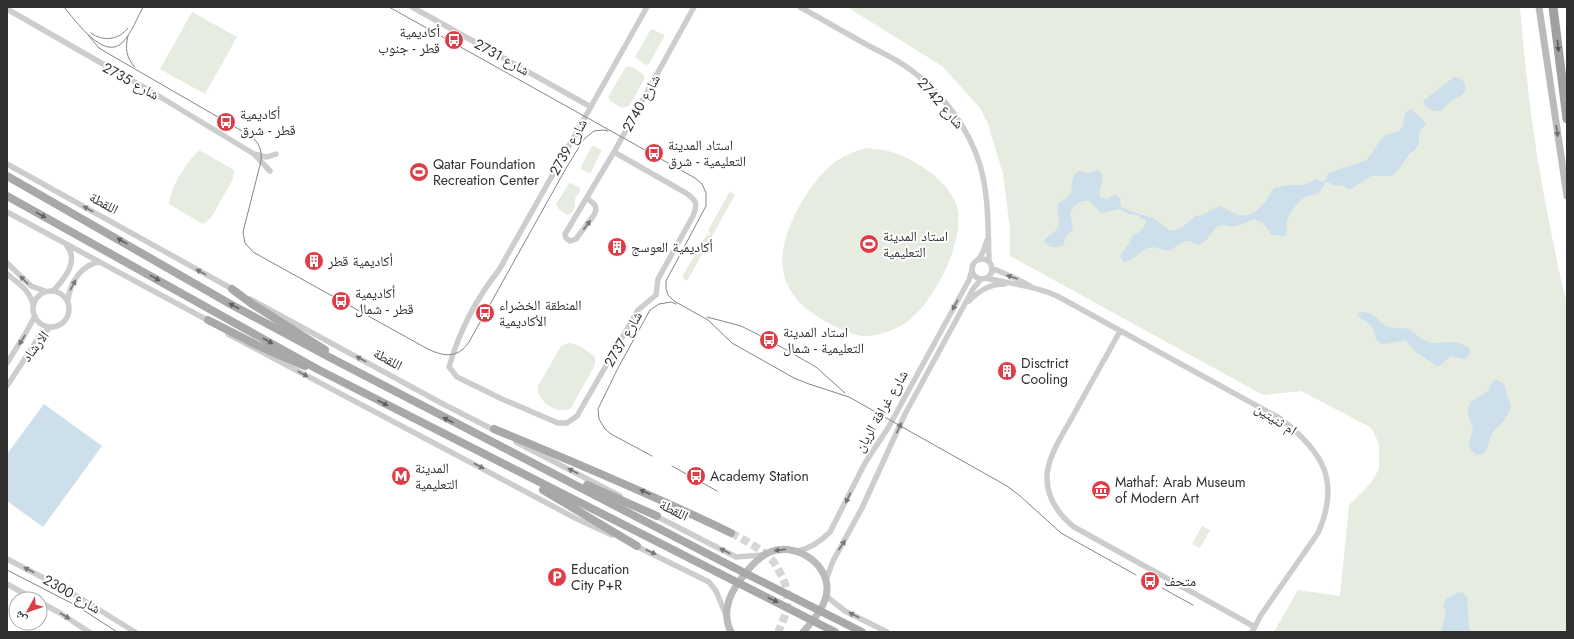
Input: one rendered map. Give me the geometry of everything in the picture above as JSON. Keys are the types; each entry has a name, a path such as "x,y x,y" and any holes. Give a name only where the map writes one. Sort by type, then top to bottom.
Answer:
{"highway":[{"path":"1554,7 1567,119"}],"main road":[{"path":"1538,7 1567,196"},
{"name":"اللقطة","path":"7,176 232,304 368,378 862,632"},
{"path":"7,196 319,370 835,632"},
{"path":"232,289 252,304 368,378"},
{"path":"208,320 295,363 319,370"},
{"path":"494,429 632,486 731,533"},
{"path":"483,437 499,442 628,504 657,516"},
{"path":"477,451 490,461 560,499 637,546"},
{"name":"اللقطة","path":"726,616 730,599 738,583 763,555 780,549 798,551"},
{"path":"798,551 807,556 821,571 826,580 827,591 820,610 803,632"},
{"path":"726,616 730,631"}],"street":[{"name":"شارع 2731","path":"412,7 591,107"},
{"name":"شارع 2739","path":"451,371 448,367 462,330 485,288 499,270 647,7"},
{"name":"شارع 2740","path":"587,198 595,205 596,210 594,215 574,240 568,240 566,234 587,198 614,152 694,7"},
{"name":"شارع 2742","path":"800,7 900,62 933,88 948,106 965,129 980,165 985,193 989,261"},
{"name":"شارع 2735","path":"7,9 157,95 254,154 270,170"},
{"name":"شارع 2737","path":"451,371 457,377 502,399 558,423 567,423 578,416 638,310 656,295 658,279 697,206 695,200 686,193 614,152"},
{"name":"شارع 2735","path":"254,154 267,157 276,154"},
{"name":"اللقطة","path":"7,164 443,404 494,429 736,557 756,557 763,555"},
{"path":"7,212 208,320 252,348 474,463 577,519 637,546 709,582 716,591 726,616"},
{"name":"شارع 2742","path":"978,260 983,252 988,238"},
{"path":"54,290 67,273 72,262 72,254 64,242"},
{"path":"978,260 989,261 992,268 991,274 984,279 975,276 972,270 973,266 978,260"},
{"path":"7,262 31,286 45,291 54,290 62,294 68,300"},
{"path":"7,274 27,292 31,298 35,316 41,324 50,327 61,324 68,316 68,300 71,287 81,271 90,265 100,262"},
{"name":"ام ثنيتين","path":"992,268 1017,278 1032,287"},
{"name":"شارع غرافة الريان","path":"798,551 816,544 830,532 866,463 888,428 969,280 972,270"},
{"name":"شارع غرافة الريان","path":"826,580 833,561 862,508 903,419 973,289 984,279"},
{"name":"ام ثنيتين","path":"984,279 1032,287 1044,290 1059,297 1281,419 1299,432 1315,451 1322,462 1328,485 1329,498 1324,519 1318,533 1261,615 1253,629 1074,527 1065,519 1055,506 1050,492 1047,476 1053,452 1120,331"},
{"name":"شارع غرافة الريان","path":"965,305 980,290 987,287 1002,284 1016,285"},
{"path":"33,307 37,297 45,291"},
{"name":"الارشاد","path":"7,363 35,316"},
{"name":"الارشاد","path":"7,386 39,337 50,327"},
{"name":"شارع 2300","path":"7,559 67,590 135,632"},
{"name":"شارع 2300","path":"7,584 20,591"},
{"path":"826,596 845,611 888,632"},
{"name":"شارع 2300","path":"48,606 89,632"}],"shaded area":[{"path":"847,7 1520,7 1535,145 1560,275 1567,303 1567,632 1274,632 1298,590 1340,596 1349,505 1371,483 1379,469 1379,444 1373,431 1368,426 1301,391 1263,395 1010,256 1010,229 1003,174 988,124 980,108 942,66"},
{"path":"192,12 237,37 205,94 160,69"},
{"path":"651,29 665,35 649,64 646,65 635,57"},
{"path":"630,66 642,73 645,78 629,106 622,108 610,101 608,97 626,67"},
{"path":"594,146 602,150 591,172 589,173 581,169 581,167 591,147"},
{"name":"استاد المدينة التعليمية","path":"866,148 884,150 905,157 936,177 945,186 956,204 958,218 957,234 953,251 938,285 928,300 907,322 892,330 870,336 851,333 830,324 815,315 800,303 796,299 785,279 782,256 790,226 797,211 815,182 835,162 858,150"},
{"path":"199,150 234,170 233,179 211,218 203,224 169,204 176,182"},
{"path":"571,183 580,188 580,192 575,199 573,211 568,215 559,210 556,204 568,184"},
{"path":"730,191 735,195 687,281 682,277 707,234 709,235 710,232 708,231"},
{"path":"569,343 579,346 595,357 595,365 571,408 560,410 549,406 544,402 538,392 538,386 561,346"},
{"path":"1202,526 1210,530 1200,548 1192,544"}],"water":[{"path":"1454,77 1458,77 1463,81 1466,88 1463,94 1450,102 1441,111 1433,110 1423,103 1424,100"},
{"path":"1411,109 1426,123 1419,133 1419,145 1406,158 1398,171 1392,176 1371,176 1351,189 1347,189 1342,185 1334,186 1328,182 1325,182 1320,192 1303,199 1298,203 1290,214 1284,236 1272,235 1263,223 1254,219 1236,226 1219,226 1205,241 1198,245 1186,241 1168,251 1152,247 1144,250 1131,260 1123,262 1120,255 1129,244 1133,235 1141,230 1146,221 1137,215 1129,214 1120,209 1101,213 1090,201 1083,201 1078,203 1070,213 1073,229 1066,236 1063,245 1052,247 1045,243 1044,240 1056,230 1059,225 1058,204 1070,194 1075,174 1078,171 1088,173 1097,170 1100,172 1102,178 1100,197 1107,199 1113,195 1117,195 1120,199 1121,207 1141,215 1152,217 1169,230 1175,230 1181,228 1195,216 1202,215 1219,206 1239,215 1251,214 1260,208 1274,188 1291,185 1304,185 1316,179 1322,182 1326,180 1328,173 1367,160 1385,135 1398,131 1403,126 1405,113"},
{"path":"1362,312 1371,314 1389,327 1406,328 1426,341 1432,343 1458,342 1470,349 1470,354 1465,359 1451,357 1440,366 1435,366 1417,353 1406,341 1386,344 1378,342 1373,328 1358,316 1358,313"},
{"path":"1496,379 1505,385 1507,397 1511,405 1510,411 1506,418 1494,430 1485,452 1480,455 1475,454 1471,450 1469,443 1473,428 1468,415 1468,408 1471,402 1488,391 1493,381"},
{"path":"44,404 102,446 43,527 7,501 7,454"},
{"path":"1458,592 1463,593 1467,597 1469,627 1471,632 1441,632 1446,613 1443,605 1446,599"}],"tunnel":[{"path":"731,533 753,545 768,556 775,564 783,579 786,587 788,602 785,616 778,632"}],"tram line":[{"path":"64,7 90,37 107,47 115,47 123,42 132,29 143,7"},
{"path":"389,7 695,178 702,184 706,193 706,206 666,281 668,295 674,301 708,320 732,343 794,378 849,397 1007,486 1061,533 1136,575"},
{"path":"91,33 106,39 116,37 128,28"},
{"path":"88,35 99,48 249,135 255,140 260,149 261,161 243,232 245,243 253,252 426,348 443,354 449,355 459,352 469,342 565,170 584,139 594,131 608,131"},
{"path":"128,36 127,53 135,67"},
{"path":"652,456 611,434 605,429 599,419 598,409 618,368 650,310 659,304 671,302 676,304"},
{"path":"707,317 741,326 769,340 816,367 845,393"},
{"path":"672,466 717,491"},
{"path":"7,570 77,606 117,632"},
{"path":"1162,588 1193,605"}],"place":[{"name":"أكاديمية قطر - جنوب","path":"454,40"},
{"name":"أكاديمية قطر - شرق","path":"226,122"},
{"name":"استاد المدينة التعليمية - شرق","path":"654,153"},
{"name":"Qatar Foundation Recreation Center","path":"419,172"},
{"name":"استاد المدينة التعليمية","path":"869,244"},
{"name":"أكاديمية العوسج","path":"617,247"},
{"name":"أكاديمية قطر","path":"314,261"},
{"name":"أكاديمية قطر - شمال","path":"341,301"},
{"name":"المنطقة الخضراء الأكاديمية","path":"485,313"},
{"name":"استاد المدينة التعليمية - شمال","path":"769,340"},
{"name":"Disctrict Cooling","path":"1007,371"},
{"name":"المدينة التعليمية","path":"401,476"},
{"name":"Academy Station","path":"696,476"},
{"name":"Mathaf: Arab Museum of Modern Art","path":"1101,490"},
{"name":"Education City P+R","path":"557,577"},
{"name":"متحف","path":"1150,581"}]}
